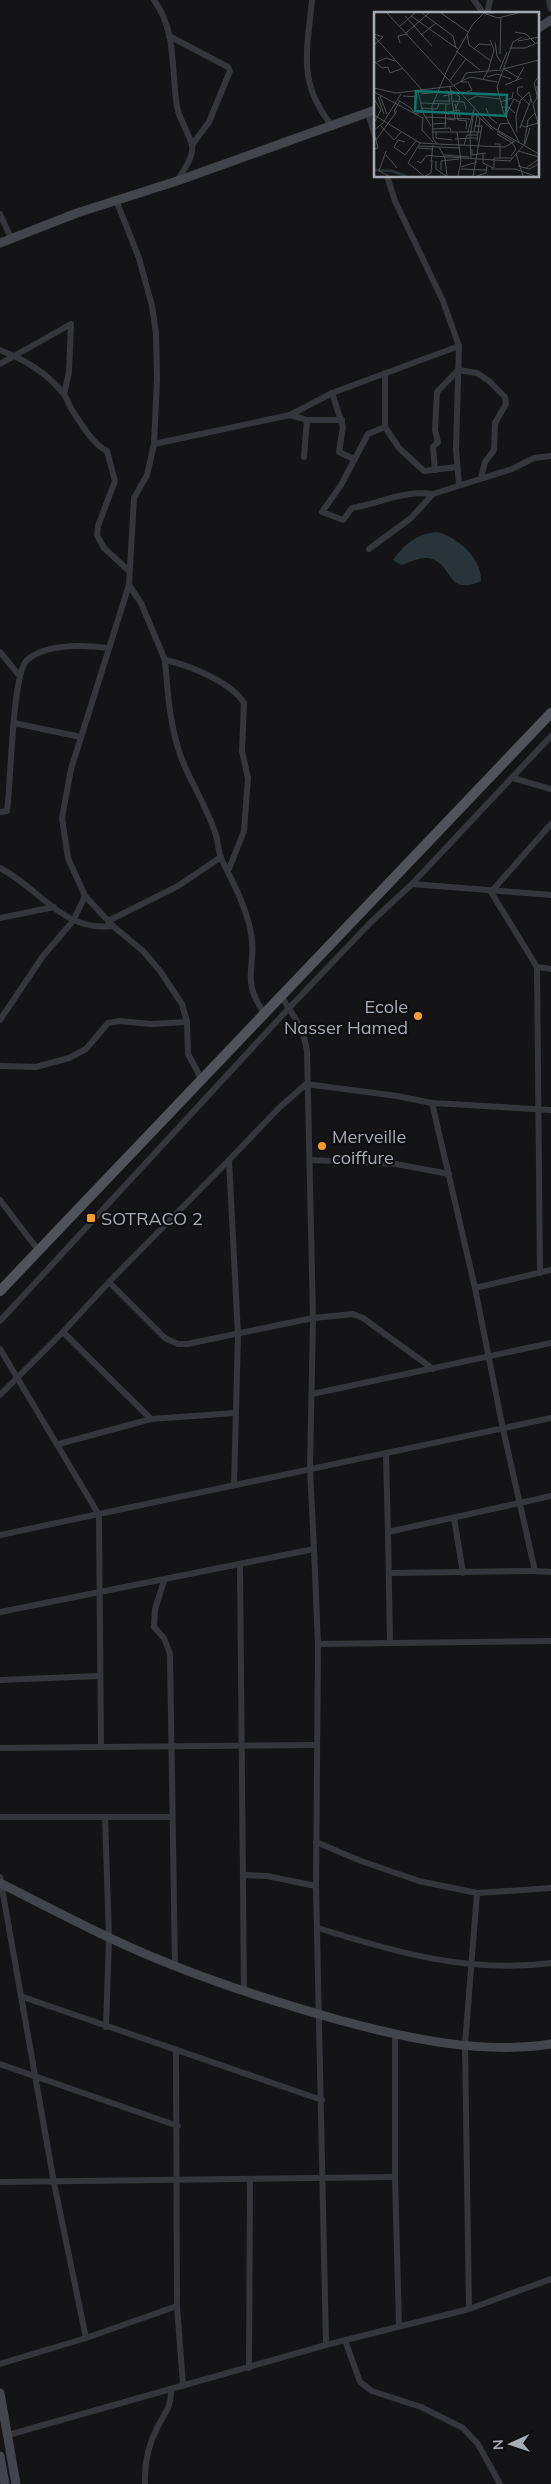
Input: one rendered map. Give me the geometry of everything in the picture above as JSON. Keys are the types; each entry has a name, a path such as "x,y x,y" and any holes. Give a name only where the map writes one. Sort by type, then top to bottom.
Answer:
{"main road":[{"path":"0,1292 551,713"}],"street":[{"path":"154,0 167,24 170,36 177,107 192,145"},
{"path":"312,0 306,57 309,84 317,105 334,127"},
{"path":"474,0 484,12"},
{"path":"549,0 551,9"},
{"path":"538,27 551,20"},
{"path":"170,36 228,67 230,71 209,122 192,145 190,156 177,181"},
{"path":"0,242 116,200 177,181 240,157 334,127 371,112 374,130"},
{"path":"388,178 395,202 444,302 459,346 458,485"},
{"path":"116,200 139,258 152,306 156,333 157,379 154,444 147,475 134,498 128,586 71,769 62,818 68,858 85,896 111,923 143,951 160,971 182,1004 187,1022 188,1054 202,1080"},
{"path":"0,214 11,238"},
{"path":"0,364 18,356 38,341 71,324 68,372 64,394"},
{"path":"154,444 290,415 332,393 459,346"},
{"path":"0,350 18,356 39,370 64,394 72,410 97,444 107,451 115,481 98,526 97,535 104,548 129,571"},
{"path":"435,470 433,447 438,442 435,430 437,392 458,370"},
{"path":"458,370 477,373 489,381 505,397 504,409 495,423 494,450 485,462 481,478"},
{"path":"385,373 385,427 399,448 420,470 457,467"},
{"path":"332,393 343,427 339,452 354,459"},
{"path":"290,415 307,420 342,420"},
{"path":"304,457 307,420"},
{"path":"385,427 368,434 334,498 322,512 343,520 352,508 368,505 377,500 411,492 433,494 512,469 534,458 551,456"},
{"path":"370,549 411,518 433,494"},
{"path":"128,586 141,603 165,660 172,729 185,767 201,797 216,834 220,857 229,869 244,904 254,945 250,988 255,1001 265,1014"},
{"path":"0,812 7,811 11,785 14,723 19,675 26,661 47,651 82,644 109,648"},
{"path":"0,652 19,675"},
{"path":"165,660 183,665 224,684 235,692 244,703 242,751 248,778 244,831 229,869"},
{"path":"14,723 81,737"},
{"path":"0,1321 289,1008 357,936 412,884 551,736"},
{"path":"513,778 551,789"},
{"path":"491,892 551,824"},
{"path":"0,868 22,880 73,921 92,927 111,923 178,886 220,857"},
{"path":"412,884 491,892 551,894"},
{"path":"491,892 537,967 540,1273"},
{"path":"0,1020 43,956 73,921 85,896"},
{"path":"0,918 54,907"},
{"path":"537,967 551,969"},
{"path":"281,996 304,1035 310,1160 313,1318 310,1469 318,1644 316,1886 326,2345"},
{"path":"0,1066 36,1067 70,1058 91,1045 108,1023 120,1021 150,1024 187,1022"},
{"path":"306,1084 397,1096 432,1103 551,1110"},
{"path":"0,1395 229,1160 306,1084"},
{"path":"432,1103 476,1288 518,1502 535,1571"},
{"path":"229,1160 238,1334 234,1485"},
{"path":"310,1160 396,1164 449,1174"},
{"path":"0,1200 39,1251"},
{"path":"476,1288 551,1270"},
{"path":"109,1282 171,1342 187,1344 313,1318 358,1315 433,1369"},
{"path":"63,1332 151,1419"},
{"path":"312,1394 551,1343"},
{"path":"0,1349 59,1444 99,1514 101,1591 99,1676 102,1747"},
{"path":"59,1444 151,1419 236,1413"},
{"path":"0,1535 310,1469 386,1455 551,1418"},
{"path":"386,1455 390,1643"},
{"path":"388,1532 551,1496"},
{"path":"454,1518 463,1573"},
{"path":"0,1612 101,1591 164,1581 314,1549"},
{"path":"240,1565 244,1992"},
{"path":"389,1573 551,1572"},
{"path":"164,1581 155,1609 154,1627 164,1638 170,1654 175,1965"},
{"path":"318,1644 551,1641"},
{"path":"0,1680 99,1676"},
{"path":"0,1748 316,1745"},
{"path":"105,1816 109,1938 106,2027"},
{"path":"0,1817 172,1817"},
{"path":"316,1842 361,1861 420,1881 477,1893 551,1888"},
{"path":"243,1875 266,1876 316,1886"},
{"path":"0,1881 109,1938 244,1992 320,2015 395,2035 465,2044 533,2046 551,2044"},
{"path":"0,1881 23,1997 54,2183 86,2338"},
{"path":"469,2309 465,2044 473,1965 477,1893"},
{"path":"318,1928 370,1944 427,1958 473,1965 526,1966 551,1963"},
{"path":"23,1997 322,2100"},
{"path":"395,2035 395,2177 399,2326"},
{"path":"176,2049 178,2306 183,2385"},
{"path":"0,2064 178,2126"},
{"path":"0,2182 177,2182 395,2177"},
{"path":"249,2368 250,2180"},
{"path":"8,2435 326,2345 469,2309 551,2279"},
{"path":"0,2364 86,2338 178,2306"},
{"path":"345,2340 360,2382 372,2391 421,2407 463,2428 478,2444 500,2484"},
{"path":"145,2484 146,2454 158,2425 169,2407 171,2389"},
{"path":"0,2393 16,2484"},
{"path":"0,2456 5,2484"}],"shaded area":[{"path":"437,532 452,539 467,550 477,564 481,581 469,585 461,585 455,582 435,560 427,558 401,565 393,560 402,549 417,537"}],"place":[{"name":"Ecole Nasser Hamed","path":"418,1016"},
{"name":"Merveille coiffure","path":"322,1146"},
{"name":"SOTRACO 2","path":"91,1218"}]}
